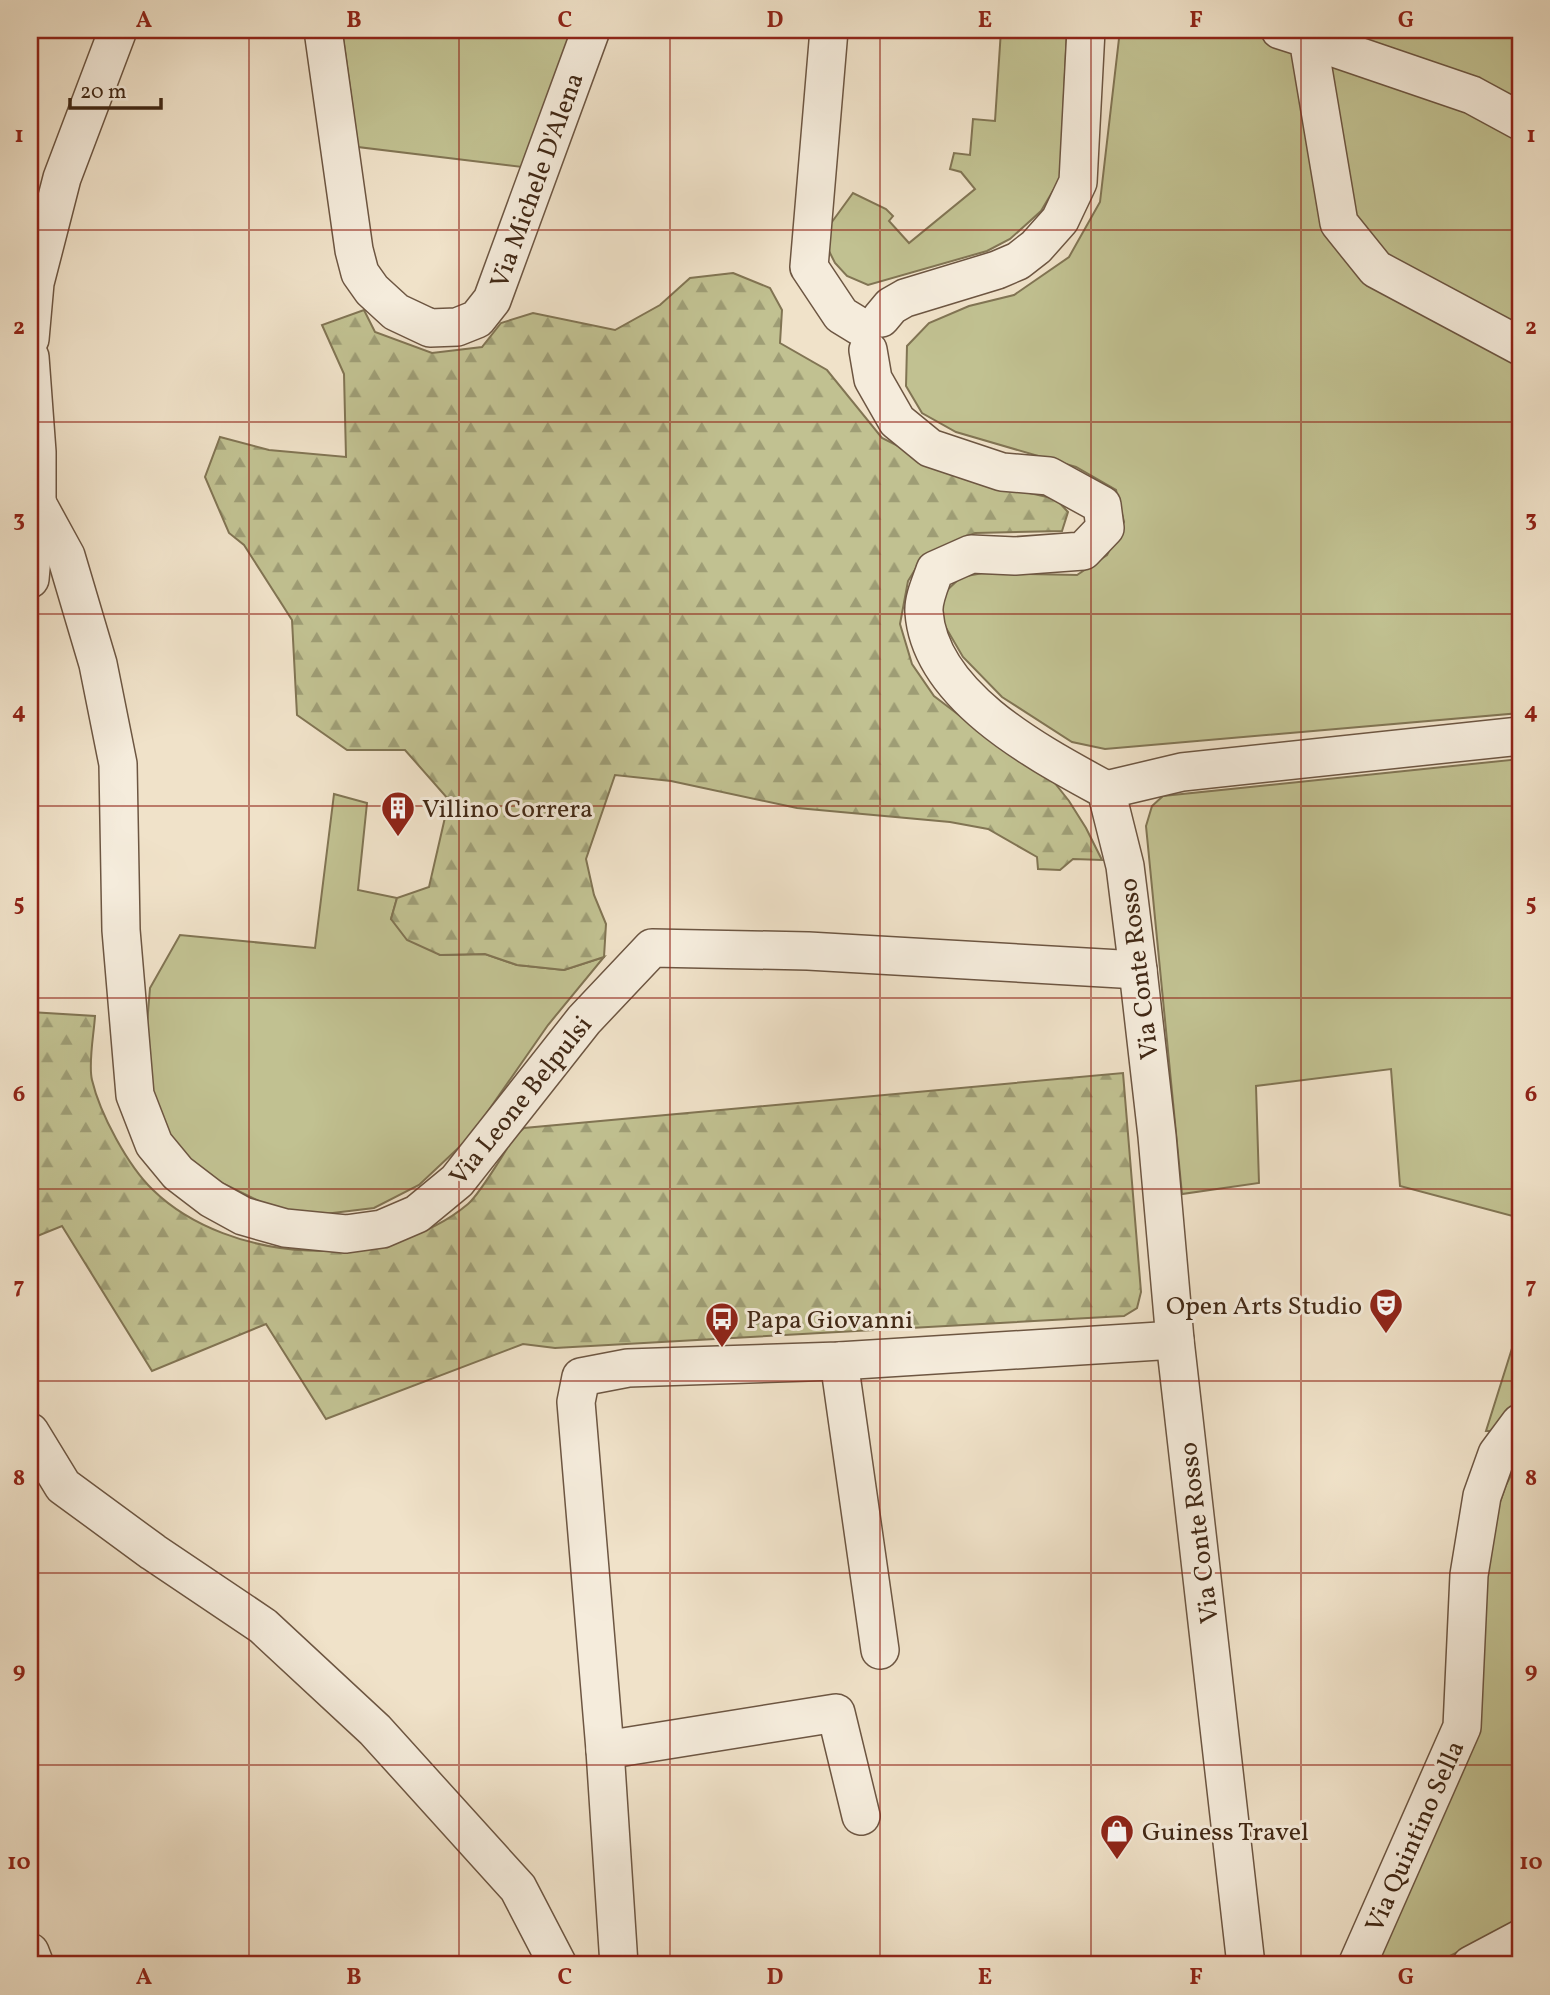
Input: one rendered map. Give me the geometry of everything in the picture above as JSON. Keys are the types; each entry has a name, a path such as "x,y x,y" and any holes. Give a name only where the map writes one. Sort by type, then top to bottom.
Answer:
{"street":[{"path":"30,339 35,283 62,178 118,30"},
{"name":"Via Michele D'Alena","path":"323,30 354,250 360,273 372,290 396,312 430,328 457,327 477,319 492,300 591,30"},
{"path":"830,30 809,267 841,315 870,331"},
{"path":"1086,30 1078,182 1060,220 1036,247 1018,261 905,298 891,306 870,331 873,379 897,421 930,448 1002,472 1049,476 1102,505 1105,528 1083,551 1015,556 971,554 935,570 924,609 929,638 965,696 996,722 1039,751 1106,790 1182,772 1520,736"},
{"path":"1294,35 1472,95 1520,121"},
{"path":"1294,35 1339,223 1376,269 1520,346"},
{"path":"30,357 37,452 37,503 30,579"},
{"name":"Via Leone Belpulsi","path":"37,503 66,556 98,664 118,764 121,930 135,1096 155,1144 178,1173 212,1199 243,1216 285,1228 346,1234 382,1229 417,1214 457,1181 584,1020 652,948 808,951 1139,970"},
{"name":"Via Conte Rosso","path":"1106,790 1125,866 1139,970 1175,1340 1246,1965"},
{"path":"619,1965 605,1750 576,1402 581,1377 628,1368 839,1361 1175,1340"},
{"path":"839,1361 880,1650"},
{"name":"Via Quintino Sella","path":"1357,1965 1462,1727 1469,1575 1482,1496 1497,1454 1520,1423"},
{"path":"30,1432 63,1486 153,1552 263,1626 374,1730 519,1888 558,1965"},
{"path":"605,1750 836,1713 861,1816"},
{"path":"1471,1965 1520,1939"},
{"path":"30,1952 35,1965"}],"green space":[{"path":"342,30 573,30 522,167 358,147"},
{"path":"1001,30 1067,30 1060,179 1041,211 1010,239 987,251 868,285 847,276 835,263 828,249 829,226 853,193 886,209 893,216 889,221 909,243 975,189 961,172 950,169 954,153 970,155 973,119 995,121"},
{"path":"1120,30 1520,30 1520,713 1105,749 1072,742 1002,697 963,657 942,621 942,595 961,577 983,573 1077,575 1107,555 1124,522 1116,490 1076,467 956,432 922,413 906,386 907,346 929,323 969,306 1014,295 1069,257 1100,202"},
{"path":"733,273 770,288 782,310 780,343 827,370 882,438 948,471 980,482 1056,499 1068,512 1062,531 975,533 924,555 908,581 900,624 912,664 934,696 972,725 1046,772 1069,801 1102,860 1073,859 1060,870 1038,869 1037,857 988,829 950,822 797,808 671,781 615,775 586,859 594,895 606,924 604,957 564,970 517,965 485,954 440,955 407,940 391,919 397,898 429,887 449,800 405,750 347,750 297,715 292,620 244,545 229,533 205,477 220,437 269,450 346,457 344,374 322,325 364,310 375,332 432,353 482,347 501,323 533,313 615,330 660,305 690,278"},
{"path":"1520,759 1520,1218 1400,1186 1391,1069 1256,1086 1259,1183 1182,1194 1146,826 1152,806 1163,796"},
{"path":"334,794 367,803 358,890 397,898 391,919 440,955 485,954 517,965 564,970 604,957 548,1025 470,1137 419,1185 374,1208 316,1215 281,1212 216,1180 178,1149 153,1103 146,1037 150,988 180,935 315,948"},
{"path":"30,1012 95,1016 91,1065 96,1094 125,1154 153,1190 185,1215 223,1233 264,1245 308,1251 352,1249 395,1241 434,1226 473,1199 516,1135 524,1128 1123,1073 1141,1292 1137,1308 1124,1316 555,1348 523,1344 326,1419 266,1324 152,1371 62,1226 30,1239"},
{"path":"1520,1323 1520,1402 1493,1431 1486,1431"},
{"path":"1520,1457 1520,1921 1432,1965 1374,1965 1472,1735 1487,1539 1506,1485"}],"place":[{"name":"Villino Correra","path":"398,838"},
{"name":"Open Arts Studio","path":"1386,1335"},
{"name":"Papa Giovanni","path":"722,1349"},
{"name":"Guiness Travel","path":"1117,1861"}]}
